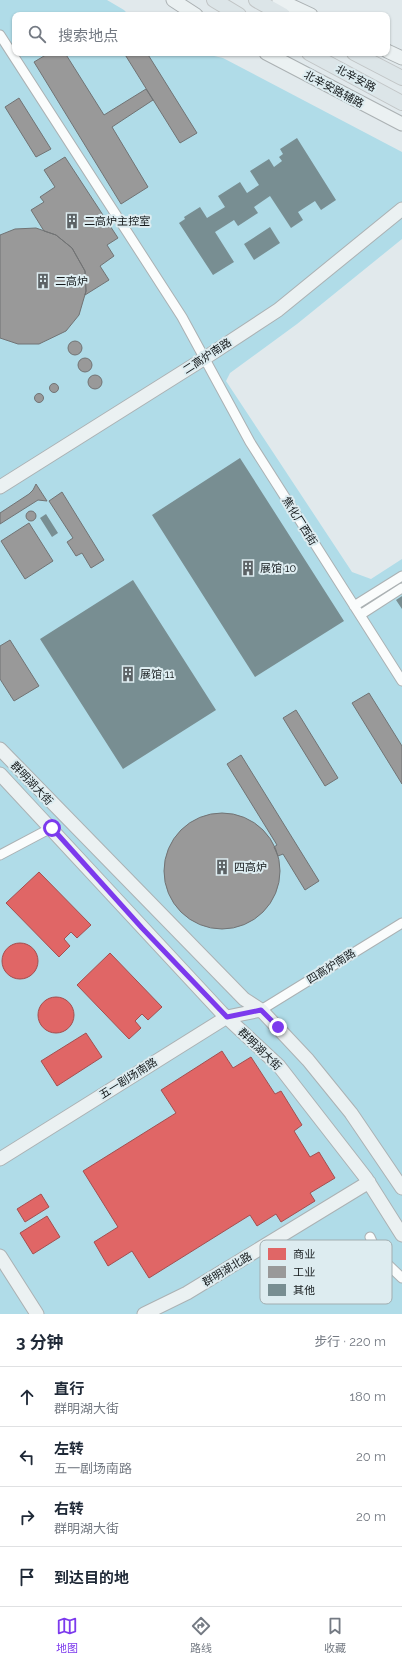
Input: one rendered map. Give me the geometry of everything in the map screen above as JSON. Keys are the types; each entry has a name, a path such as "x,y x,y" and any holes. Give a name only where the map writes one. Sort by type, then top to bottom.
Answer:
{"main road":[{"path":"214,0 233,12"},
{"path":"256,0 278,12"},
{"name":"北辛安路","path":"315,56 402,103"},
{"name":"北辛安路","path":"360,56 402,78"}],"street":[{"path":"173,0 191,12"},
{"path":"275,0 285,12"},
{"path":"279,0 305,12"},
{"name":"焦化厂西街","path":"0,34 12,52"},
{"path":"390,52 402,58"},
{"name":"焦化厂西街","path":"14,56 182,317 250,442 402,681"},
{"name":"北辛安路辅路","path":"273,56 402,124"},
{"name":"二高炉南路","path":"0,487 205,358 278,310 402,209"},
{"path":"354,606 402,576"},
{"path":"360,615 402,588"},
{"name":"群明湖大街","path":"0,749 244,1000 261,1010 308,1060 351,1113 402,1188"},
{"name":"群明湖大街","path":"0,774 52,828 142,928 227,1017 279,1066 369,1182 402,1235"},
{"path":"0,855 52,828"},
{"name":"四高炉南路","path":"261,1010 402,923"},
{"name":"五一剧场南路","path":"0,1159 227,1017 261,1010"},
{"name":"群明湖北路","path":"274,1240 369,1182"},
{"name":"群明湖北路","path":"144,1314 187,1293 260,1248"},
{"path":"0,1256 37,1314"},
{"path":"392,1268 402,1278"}],"shaded area":[{"path":"0,0 107,0 126,12 12,12 12,56 214,56 223,58 402,152 402,239 297,324 230,373 226,381 352,572 371,579 402,559 402,1314 0,1314"}],"building: 商业":[{"path":"39,872 91,925 77,938 71,932 64,939 70,946 59,957 6,903"},
{"path":"20,943 33,948 38,961 33,974 20,979 7,974 2,961 7,948"},
{"path":"110,953 162,1007 148,1020 142,1014 135,1021 141,1028 129,1039 77,985"},
{"path":"56,997 66,1000 71,1005 74,1015 71,1025 66,1030 56,1033 46,1030 41,1025 38,1015 41,1005 46,1000"},
{"path":"86,1033 102,1057 57,1086 41,1061"},
{"path":"222,1051 233,1068 251,1057 275,1094 281,1091 302,1125 294,1131 310,1157 319,1152 335,1178 310,1193 315,1201 281,1222 276,1214 257,1226 250,1215 149,1278 132,1251 108,1266 94,1242 118,1227 83,1171 176,1113 161,1090"},
{"path":"41,1194 49,1207 25,1222 17,1209"},
{"path":"47,1216 60,1237 33,1254 20,1233"}],"building: 工业":[{"path":"44,56 67,56 104,115 146,89 153,100 112,127 148,187 121,204 34,62"},
{"path":"126,56 149,56 197,133 180,143"},
{"path":"19,98 51,149 36,157 5,107"},
{"name":"二高炉主控室","path":"65,157 118,238 107,245 114,256 100,266 109,280 85,295 85,271 72,248 56,235 44,231 31,210 44,202 40,197 55,187 44,170"},
{"name":"二高炉","path":"36,228 56,235 72,248 85,271 86,291 79,315 66,331 39,344 18,344 0,338 0,235 15,229"},
{"path":"72,341 78,341 82,345 82,351 78,355 72,355 68,351 68,345"},
{"path":"82,358 88,358 92,362 92,368 88,372 82,372 78,368 78,362"},
{"path":"92,375 98,375 102,379 102,385 98,389 92,389 88,385 88,379"},
{"path":"54,383 59,388 54,393 49,388"},
{"path":"37,394 41,394 43,398 41,402 37,402 35,400 35,396"},
{"path":"36,484 47,501 38,500 0,524 0,513 29,494"},
{"path":"62,492 104,560 91,568 82,553 76,556 67,542 73,538 49,501"},
{"path":"29,511 33,511 36,516 33,521 29,521 26,518 26,514"},
{"path":"29,523 53,561 25,579 1,541"},
{"path":"10,640 39,686 14,701 0,679 0,646"},
{"path":"369,693 402,746 402,784 352,703"},
{"path":"296,710 338,778 325,786 283,718"},
{"path":"241,755 319,881 305,890 283,854 278,856 274,847 277,845 227,764"},
{"name":"四高炉","path":"222,813 233,814 244,818 263,830 275,849 279,860 279,882 275,893 263,912 244,924 233,928 222,929 211,928 200,924 181,912 169,893 165,882 164,871 165,860 169,849 181,830 200,818 211,814"}],"building: 其他":[{"path":"297,138 336,200 321,210 315,201 298,212 303,220 291,228 270,196 254,207 258,213 238,226 234,220 215,232 234,262 213,275 179,223 185,219 184,217 200,207 207,218 225,207 218,196 240,182 247,193 259,185 250,171 269,159 274,167 282,161 279,157 283,154 280,149"},
{"path":"270,227 280,243 254,260 244,244"},
{"name":"展馆 10","path":"240,458 344,621 255,677 152,515"},
{"path":"46,514 58,533 52,537 40,518"},
{"name":"展馆 11","path":"133,580 216,710 123,769 40,639"},
{"path":"402,596 402,609 396,600"}],"place":[{"name":"二高炉主控室","path":"72,221"},
{"name":"二高炉","path":"43,281"},
{"name":"展馆 10","path":"248,568"},
{"name":"展馆 11","path":"128,674"},
{"name":"四高炉","path":"222,867"}],"route":[{"path":"52,828 142,928 227,1017 261,1010 278,1027"}]}
